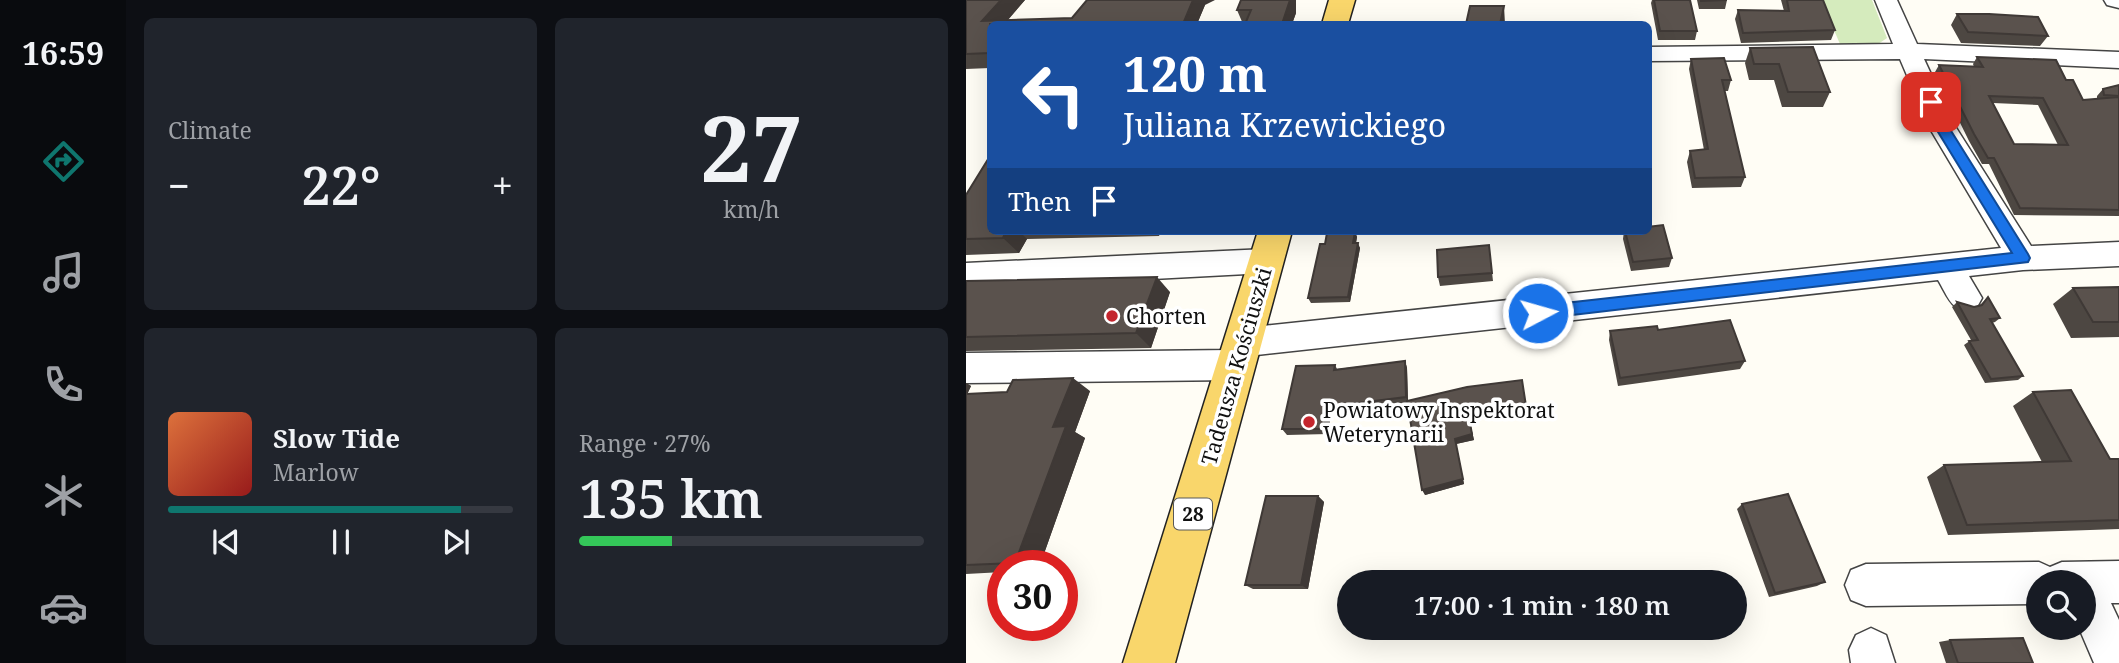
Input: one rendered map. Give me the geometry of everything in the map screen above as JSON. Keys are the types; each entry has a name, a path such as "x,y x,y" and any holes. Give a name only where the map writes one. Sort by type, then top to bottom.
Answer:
{"main road":[{"path":"1336,21 1342,0"},
{"name":"Tadeusza Kościuszki","path":"1149,663 1271,246"}],"street":[{"path":"1886,0 1941,127 2023,258"},
{"path":"1652,54 1910,51 2119,60"},
{"path":"966,276 1271,246"},
{"path":"966,368 1239,354 1578,309 2023,258 2119,254"},
{"path":"1946,267 1966,298"},
{"path":"2096,583 2119,582"},
{"path":"1866,585 2026,583"},
{"path":"2096,618 2116,663"}],"green space":[{"path":"1821,0 1872,0 1887,38 1878,44 1840,44"}],"building":[{"path":"966,0 1001,0 982,21 1072,18 1087,0 1193,0 1184,21 987,21 987,53 966,54"},
{"path":"1241,0 1290,0 1283,21 1246,21 1251,10 1237,10"},
{"path":"1654,0 1690,0 1697,31 1660,31"},
{"path":"1787,0 1823,0 1835,30 1743,33 1738,10 1789,11"},
{"path":"1470,6 1504,6 1501,21 1467,21"},
{"path":"1957,14 2038,17 2048,36 1968,32"},
{"path":"1813,47 1830,92 1788,92 1779,64 1754,64 1750,48"},
{"path":"1977,57 2056,60 2066,80 2073,80 2083,100 2119,97 2119,210 2020,208 1994,158 1988,158 1974,134 1939,65 1983,67","holes":["1989,96 2043,98 2068,145 2014,144"]},
{"path":"1724,58 1731,80 1722,80 1745,177 1695,178 1690,151 1708,149 1691,59"},
{"path":"2119,85 2119,96 2104,95 2103,89"},
{"path":"987,161 987,235 1004,235 1003,238 966,239 966,195"},
{"path":"1663,225 1672,258 1633,262 1626,235 1652,235 1652,226"},
{"path":"1327,235 1354,235 1353,243 1358,243 1348,297 1308,298 1320,244 1325,244"},
{"path":"1489,245 1492,273 1438,277 1437,250"},
{"path":"1157,277 1136,333 966,337 966,281"},
{"path":"2119,287 2119,322 2093,322 2073,288"},
{"path":"1988,297 2000,318 1990,319 2023,376 1991,379 1969,341 1978,340 1957,302 1974,307 1982,305"},
{"path":"1730,320 1745,361 1620,378 1610,331 1657,326 1658,330"},
{"path":"1405,361 1406,397 1327,407 1324,429 1282,429 1296,366 1335,365 1334,370"},
{"path":"1073,378 1053,427 1066,426 1020,550 987,550 987,564 966,565 966,394 1007,392 1013,380"},
{"path":"1522,380 1526,406 1468,413 1472,434 1455,439 1463,479 1422,490 1407,401 1467,387"},
{"path":"2071,390 2110,459 2119,459 2119,520 1967,525 1944,465 2071,461 2033,392"},
{"path":"1788,494 1825,582 1775,593 1742,504"},
{"path":"1266,496 1318,496 1301,585 1245,585"},
{"path":"2023,638 2033,663 1958,663 1950,640"}],"place":[{"name":"Chorten","path":"1112,316"},
{"name":"Powiatowy Inspektorat Weterynarii","path":"1309,422"}],"route":[{"path":"1538,313 2023,258 1941,127 1931,102"}]}
